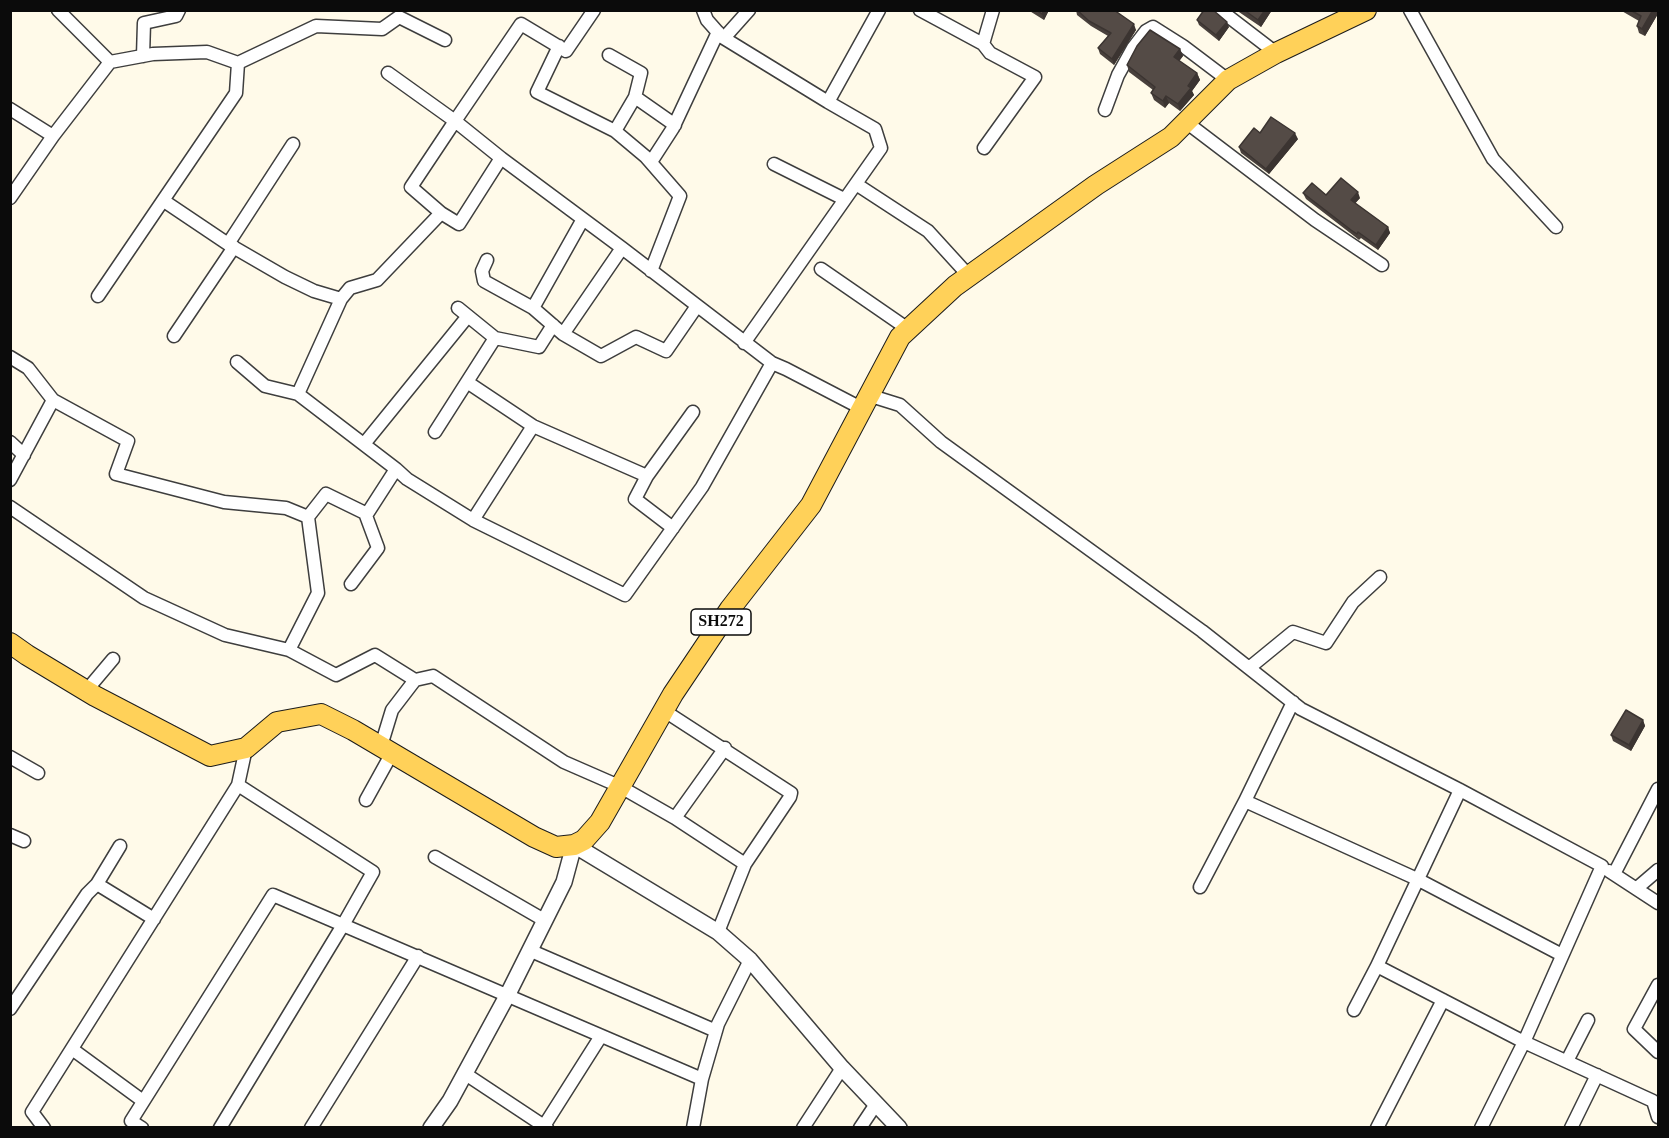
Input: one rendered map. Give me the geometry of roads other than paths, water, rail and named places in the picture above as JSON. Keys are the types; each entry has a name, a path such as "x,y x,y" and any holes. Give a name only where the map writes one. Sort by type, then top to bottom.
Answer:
{"main road":[{"name":"SH272","path":"574,845 584,840 600,822 663,710 730,609 811,505 900,337 969,276 1096,185 1171,137 1228,80 1276,53 1366,10"},
{"path":"10,643 86,691 210,756 246,748 277,722 321,714 386,749 534,837 556,847 574,845"}],"street":[{"path":"58,10 110,62"},
{"path":"143,56 144,23 176,16 179,10"},
{"path":"501,158 459,224 441,213 411,187 521,24 566,51 594,10"},
{"path":"703,10 707,20 721,35 875,129 881,148 744,343"},
{"path":"651,162 675,125 721,35 749,10"},
{"path":"828,102 879,10"},
{"path":"920,10 983,44 990,53 1035,77 984,148"},
{"path":"983,44 993,10"},
{"path":"1220,10 1276,53"},
{"path":"1410,10 1493,159 1556,227"},
{"path":"10,198 53,136 110,62 143,56 207,52 238,63 316,26 382,29 399,17 445,40"},
{"path":"1105,110 1118,75 1128,57 1146,31 1153,27 1184,46 1228,80"},
{"path":"559,46 537,92 615,131 651,162 680,196 651,271"},
{"path":"609,55 641,73 635,97 615,131"},
{"path":"98,296 236,93 238,63"},
{"path":"388,73 455,121 772,363 865,402 900,405 941,442 1202,631 1301,709 1602,866 1659,903"},
{"path":"635,97 675,125"},
{"path":"10,109 53,136"},
{"path":"1186,122 1315,220 1382,265"},
{"path":"174,336 293,144"},
{"path":"774,164 844,200"},
{"path":"856,184 928,231 969,276"},
{"path":"164,201 231,246 314,291 341,299"},
{"path":"298,394 341,299 350,288 377,280 441,213"},
{"path":"533,308 583,219"},
{"path":"563,334 622,248"},
{"path":"487,260 482,271 484,281 533,308 563,334 601,356 636,338 666,351 697,306"},
{"path":"821,269 908,329"},
{"path":"458,308 495,338 538,347 553,325"},
{"path":"363,444 468,316"},
{"path":"435,432 495,338"},
{"path":"10,357 28,368 53,400 128,441 116,474 224,502 286,508 308,517"},
{"path":"237,362 265,386 298,394 407,479 473,520 625,594 702,487 772,363"},
{"path":"467,382 533,426 647,477"},
{"path":"10,480 53,400"},
{"path":"673,528 635,499 647,477 693,412"},
{"path":"473,520 533,426"},
{"path":"10,442 24,455"},
{"path":"366,513 396,469"},
{"path":"289,650 318,593 308,517 326,494 366,513 378,548 351,584"},
{"path":"10,507 144,598 225,635 289,650 336,675 375,655 415,680"},
{"path":"1249,668 1293,632 1326,643 1353,602 1380,577"},
{"path":"86,691 113,658"},
{"path":"366,800 386,749 392,710 415,680 432,676 564,762 619,786 675,818 745,864"},
{"path":"1200,887 1293,702"},
{"path":"663,710 725,748 791,793 745,864 718,932"},
{"path":"44,1128 32,1112 238,785 246,748"},
{"path":"675,818 725,748"},
{"path":"10,757 38,773"},
{"path":"220,1128 373,872 238,785"},
{"path":"1614,874 1659,789"},
{"path":"1354,1010 1460,790"},
{"path":"1245,801 1418,879 1562,955"},
{"path":"10,835 24,841"},
{"path":"431,1128 450,1101 507,996 564,882 574,845 718,932 750,960 842,1068 899,1128"},
{"path":"10,1009 87,894 98,884 120,846"},
{"path":"435,857 544,920"},
{"path":"1481,1128 1524,1042 1602,866"},
{"path":"1636,888 1659,870"},
{"path":"98,884 154,919"},
{"path":"142,1128 128,1124 273,896 702,1079"},
{"path":"529,950 716,1031"},
{"path":"311,1128 418,956"},
{"path":"693,1128 702,1079 716,1031 750,960"},
{"path":"1377,966 1524,1042 1653,1101 1659,1117 1654,1128"},
{"path":"1659,985 1634,1029 1659,1052"},
{"path":"1377,1128 1443,1000"},
{"path":"1567,1061 1587,1020"},
{"path":"464,1073 545,1127 601,1036"},
{"path":"72,1049 143,1101"},
{"path":"803,1128 842,1068"},
{"path":"1571,1128 1597,1075"},
{"path":"860,1128 876,1104"}]}
